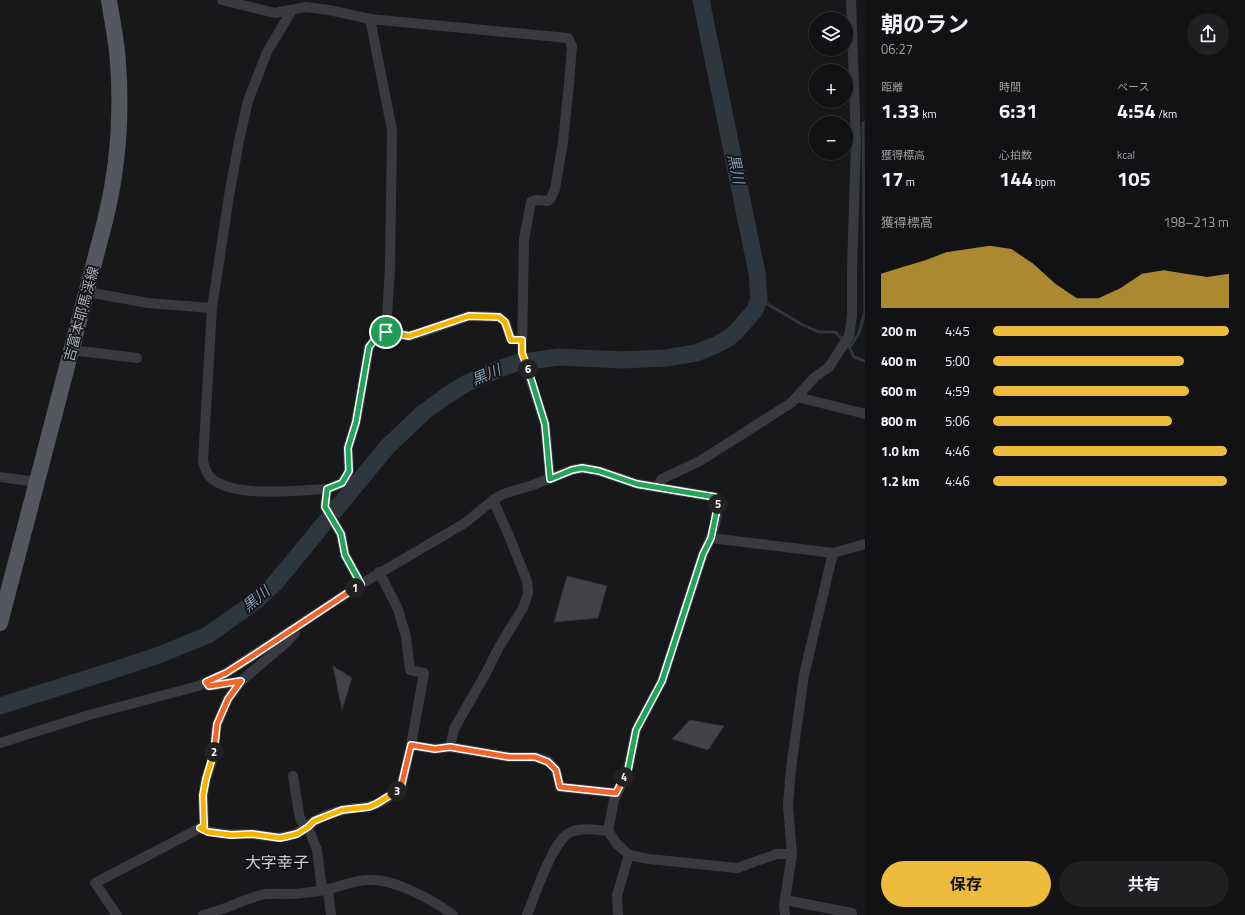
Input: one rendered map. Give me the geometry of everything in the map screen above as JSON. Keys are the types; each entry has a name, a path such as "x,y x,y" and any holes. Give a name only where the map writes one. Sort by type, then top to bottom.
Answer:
{"main road":[{"name":"吉富本耶馬渓線","path":"0,623 110,203 117,155 120,106 118,63 109,0"}],"street":[{"path":"222,0 275,13 306,7 329,10 370,19 568,38 572,46 569,84 563,142 555,188 551,198 548,200 536,200 531,202 524,239 522,353 545,424 550,479"},
{"path":"657,487 662,479 700,461 791,403 815,377 829,367 845,343 851,326 852,270 860,142 852,0"},
{"path":"292,10 267,52 248,101 229,196 212,308 202,460 205,470 215,481 238,489 269,491 327,489 342,483 349,471 348,448 356,422 369,347 376,338 386,332 409,336 469,316 499,317 505,322 511,340 522,340"},
{"path":"370,19 391,118 392,130 390,269 386,332"},
{"path":"87,292 148,302 212,308"},
{"path":"72,350 137,358"},
{"path":"797,397 865,414"},
{"path":"0,743 90,715 198,686 226,673 379,572 465,523 493,500 503,494 550,479 572,470 582,468 599,471 637,484 715,497 718,505 711,538 703,554 662,681 636,730 628,770 616,793 608,831 617,844 629,855 648,859 737,868 777,854 792,854"},
{"path":"0,477 37,482"},
{"path":"327,489 325,507 341,534 345,555 361,584"},
{"path":"450,747 454,729 499,647 523,608 528,593 527,581 493,500"},
{"path":"711,538 833,553 865,544"},
{"path":"784,915 792,854 788,805 791,768 804,675 833,553"},
{"path":"200,828 208,832 231,835 252,834 280,838 297,834 314,821 342,810 369,807 396,792 401,787 411,745 424,673 410,670 406,637 398,609 379,572"},
{"path":"117,915 95,883 204,826 203,795 206,779 213,758 217,724 228,699 241,681 286,643 295,633 294,629"},
{"path":"206,682 209,686 241,681"},
{"path":"411,745 435,749 450,747 509,757 535,757 548,762 556,770 560,787 616,793"},
{"path":"292,776 301,821 308,827 317,850 331,915"},
{"path":"527,915 552,855 560,840 570,832 580,829 608,831"},
{"path":"618,915 617,895 629,855"},
{"path":"203,915 262,895 294,894 325,890 355,881 368,879 388,881 436,904 453,915"},
{"path":"785,900 852,912"}],"building":[{"path":"567,576 607,586 598,618 554,622"},
{"path":"333,666 352,678 342,710"},
{"path":"690,720 724,726 708,750 672,739"}],"waterway":[{"name":"黒川","path":"0,706 159,655 208,635 257,600 276,582 387,447 424,412 467,383 516,363 558,357 622,360 666,358 696,353 716,345 736,332 755,310 759,299 757,273 701,0"},
{"path":"850,347 859,333 865,312 863,123 865,122"},
{"path":"759,299 803,325 819,332 835,332 843,340"},
{"path":"849,346 854,357 865,361"}],"district":[{"name":"大字幸子","path":"277,862"}],"route":[{"path":"469,316 499,317 505,322 511,340 522,340 522,353 545,424 550,479 572,470 582,468 599,471 637,484 715,497 718,505 711,538 703,554 662,681 636,730 628,770 616,793 560,787 556,770 548,762 535,757 509,757 450,747 435,749 411,745 401,787 396,792 369,807 342,810 314,821 297,834 280,838 252,834 231,835 208,832 200,828 204,826 203,795 206,779 213,758 217,724 228,699 241,681 209,686 206,682 226,673 361,584 345,555 341,534 325,507 327,489 342,483 349,471 348,448 356,422 369,347 376,338 386,332 409,336 469,316"}]}
